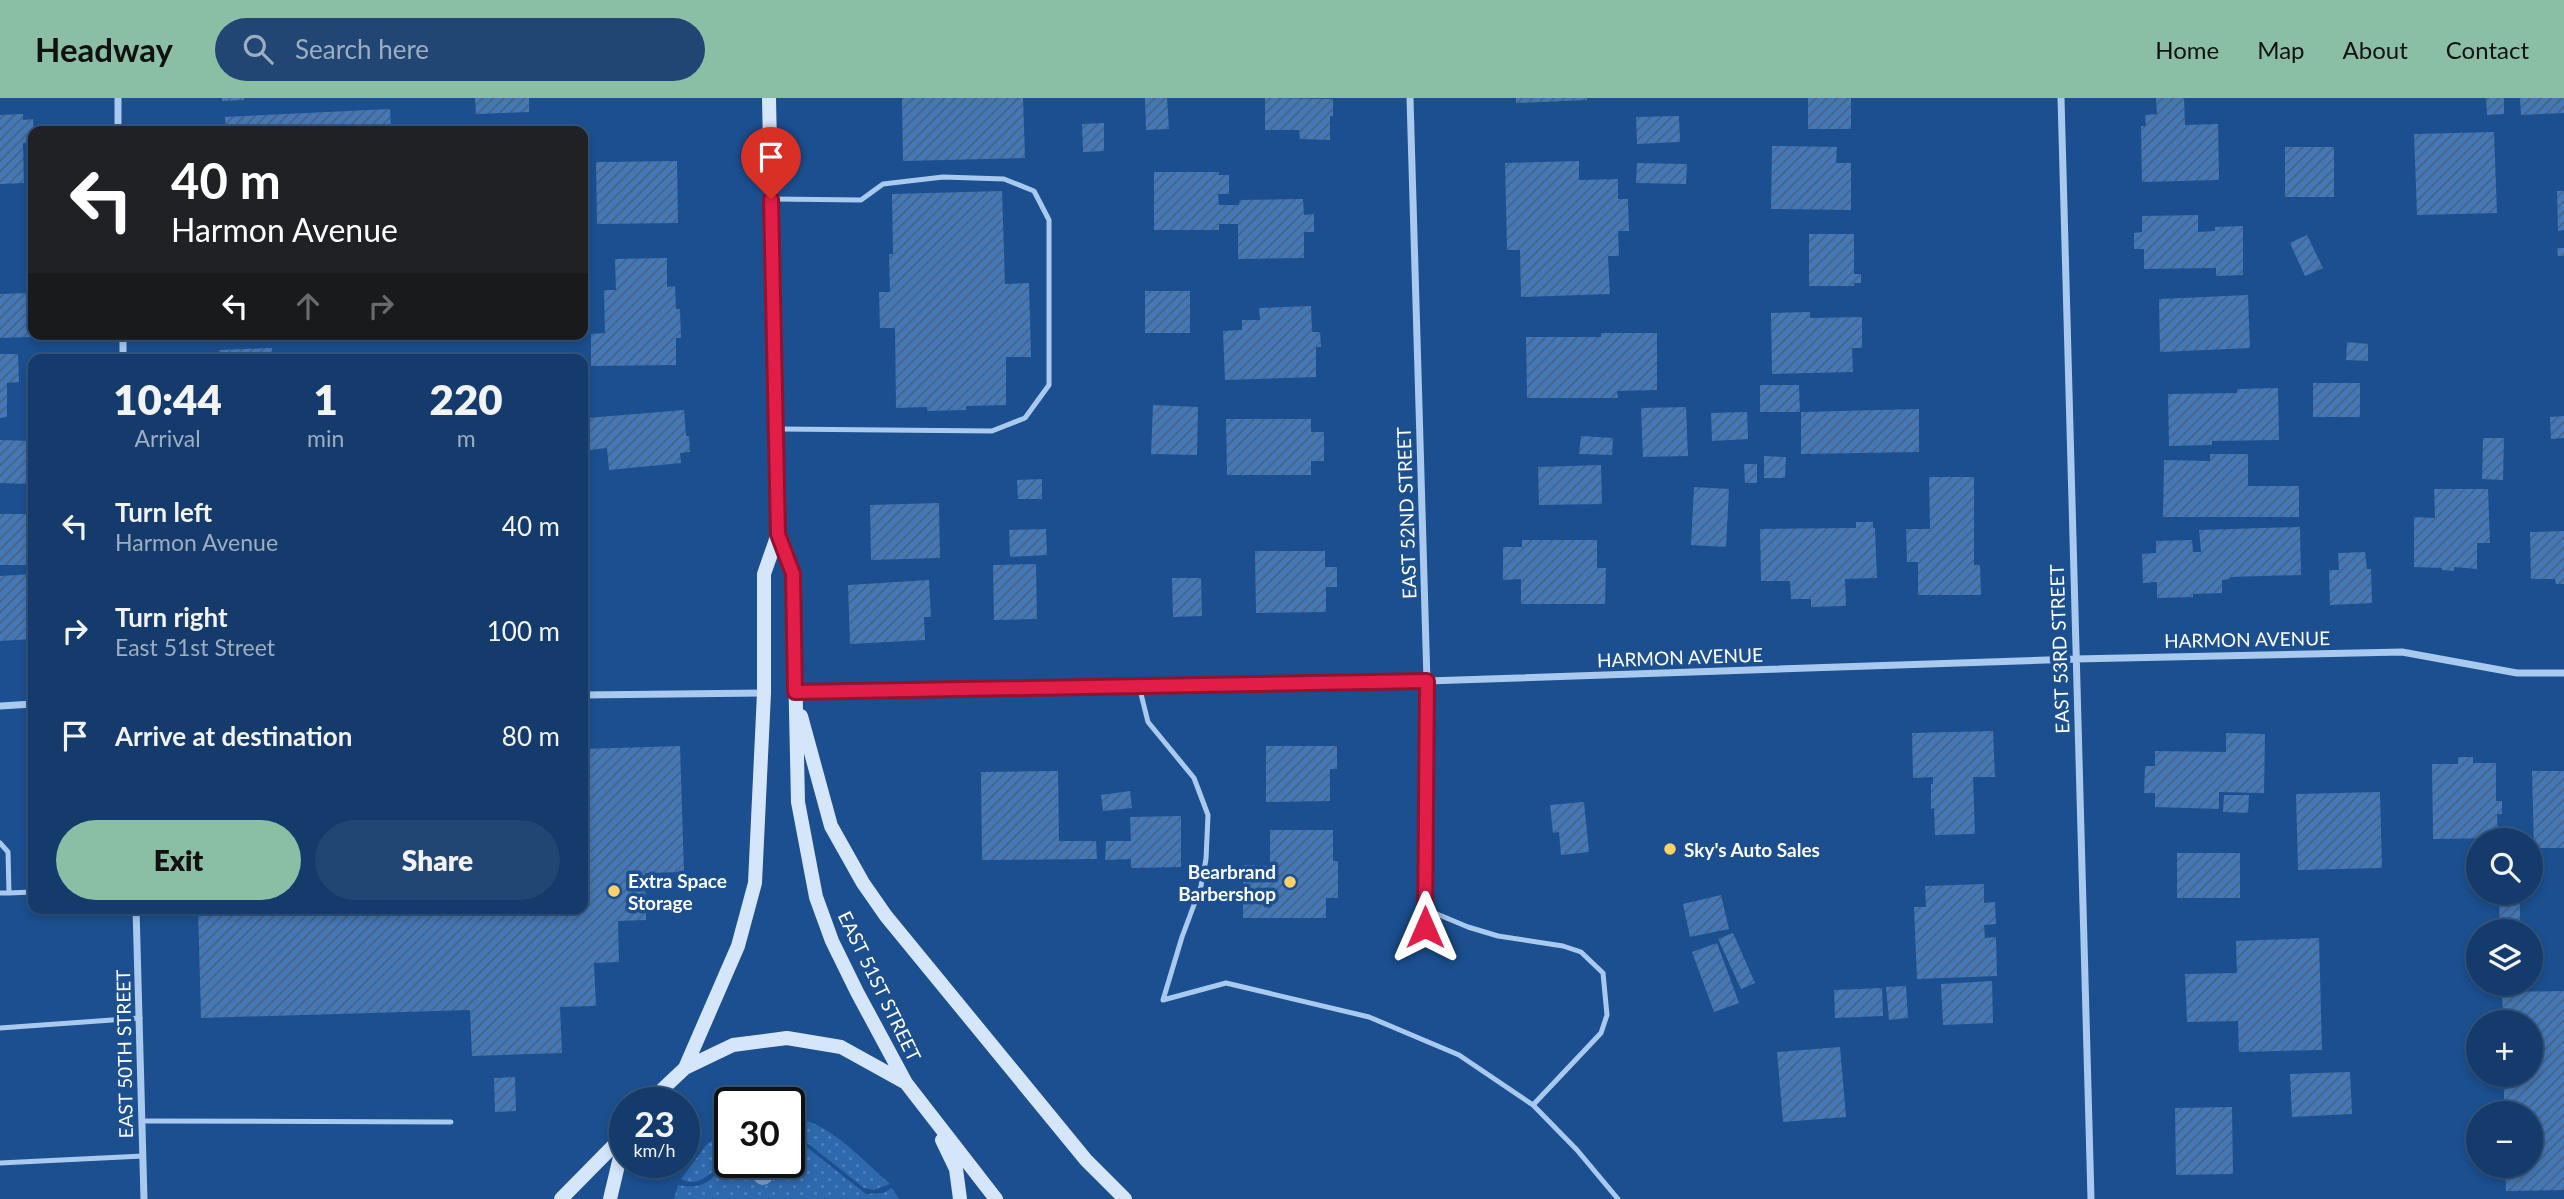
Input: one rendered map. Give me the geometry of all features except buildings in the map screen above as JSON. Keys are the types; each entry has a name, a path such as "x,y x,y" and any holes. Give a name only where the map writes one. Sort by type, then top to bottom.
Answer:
{"main road":[{"name":"EAST 51ST STREET","path":"769,98 778,534 793,574 798,802 816,897 832,941 906,1083"},
{"name":"EAST 51ST STREET","path":"685,1068 738,946 755,883 764,693 764,574 778,534"},
{"path":"795,692 831,825 863,883 886,916 1086,1160 1125,1199"},
{"path":"665,1087 685,1068 733,1045 787,1038 841,1047 906,1083 996,1199"},
{"path":"929,1113 956,1169 960,1199"},
{"path":"561,1199 609,1151"},
{"path":"610,1199 615,1178"}],"street":[{"path":"118,98 118,126"},
{"name":"EAST 52ND STREET","path":"1410,98 1427,681 1425,927"},
{"name":"EAST 53RD STREET","path":"2061,98 2091,1199"},
{"name":"HARMON AVENUE","path":"795,692 1427,681 2075,659 2402,652 2517,673 2564,673"},
{"path":"588,695 764,693"},
{"path":"0,706 28,704"},
{"name":"EAST 50TH STREET","path":"136,914 144,1199"}],"lane":[{"path":"771,199 861,200 883,184 943,177 1004,179 1034,191 1049,220 1049,385 1025,418 992,431 776,429"},
{"path":"1139,686 1148,722 1194,778 1208,815 1202,886 1182,937 1163,1000 1226,983 1369,1017 1459,1055 1533,1105 1577,1150 1618,1199"},
{"path":"0,843 8,852 9,893"},
{"path":"0,893 28,892"},
{"path":"1425,909 1498,936 1563,946 1581,952 1603,973 1607,1015 1601,1034 1533,1105"},
{"path":"0,1028 140,1018"},
{"path":"142,1121 452,1122"},
{"path":"0,1163 143,1156"}],"shaded area":[{"path":"805,1120 844,1142 890,1184 874,1190 864,1188 806,1142"},
{"path":"714,1139 714,1171 695,1182 681,1179 700,1178 700,1153"},
{"path":"805,1148 866,1194 883,1193 892,1188 899,1199 674,1199 678,1185 696,1186 712,1178 805,1178"}],"place":[{"name":"Sky's Auto Sales","path":"1670,849"},
{"name":"Bearbrand Barbershop","path":"1290,882"},
{"name":"Extra Space Storage","path":"614,891"}],"route":[{"path":"771,199 778,534 793,574 795,692 1427,681 1425,927"}]}
